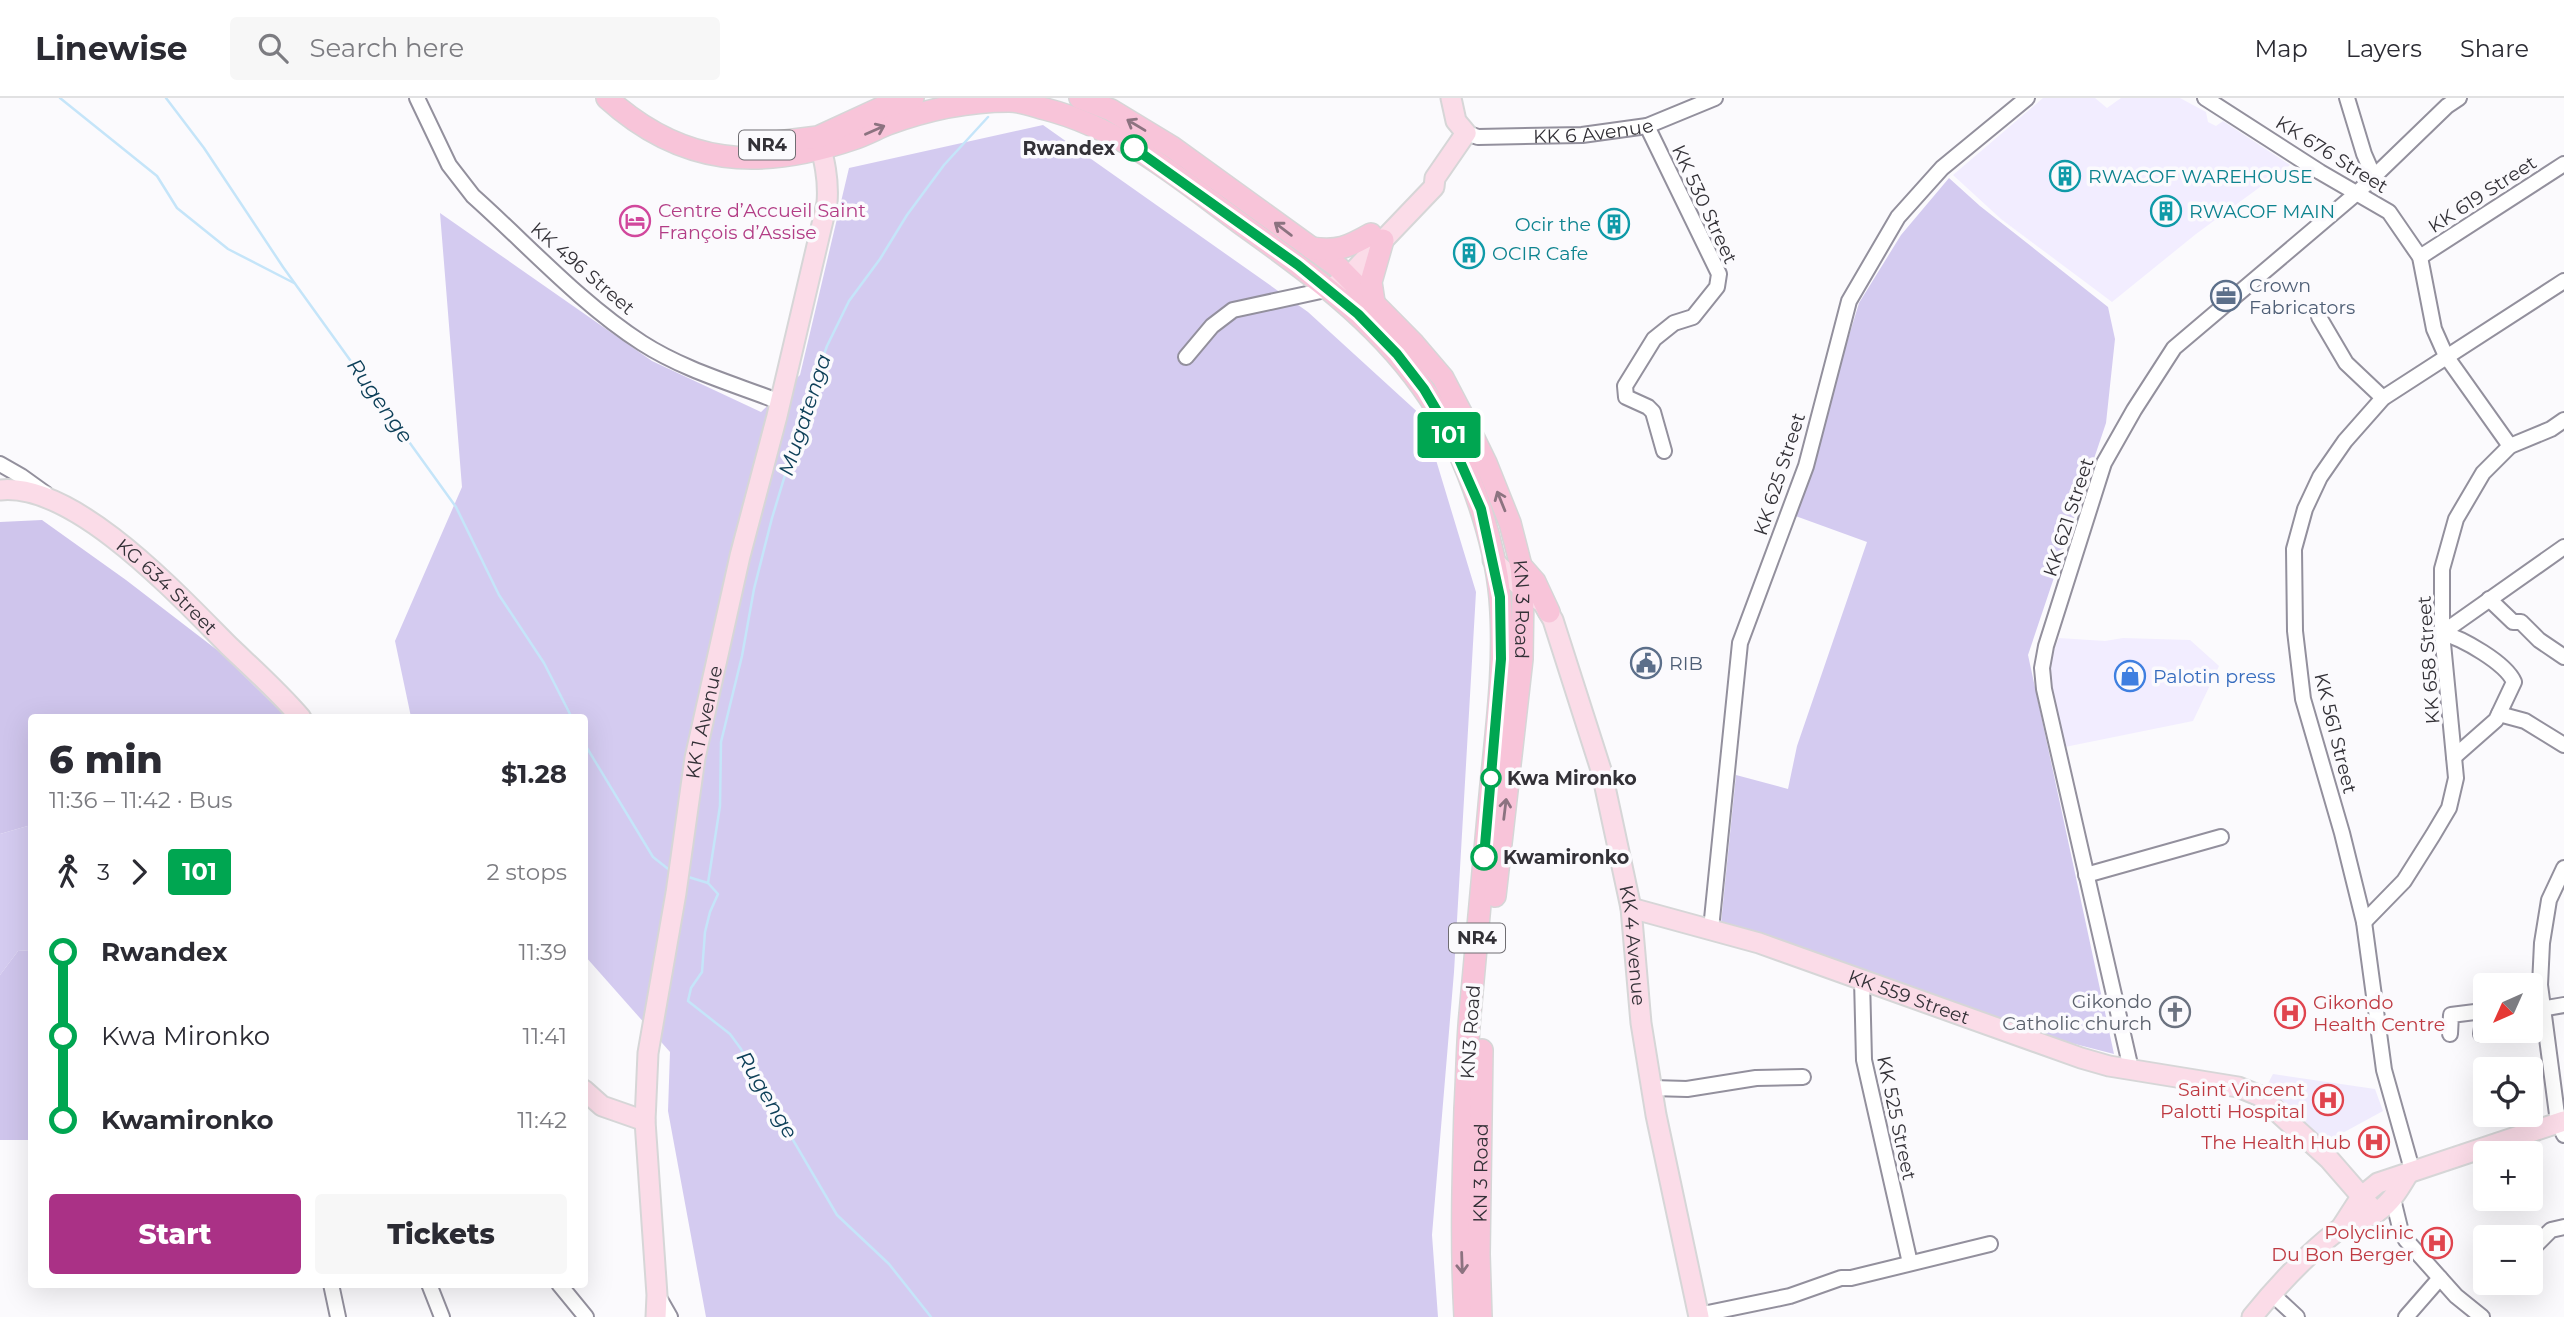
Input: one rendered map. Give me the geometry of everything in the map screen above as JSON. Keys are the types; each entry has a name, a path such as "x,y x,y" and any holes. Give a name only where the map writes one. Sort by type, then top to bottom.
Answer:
{"highway":[{"name":"NR4","path":"607,98 650,131 697,151 724,157 753,159 789,157 820,143 883,107 913,98"},
{"name":"NR4","path":"622,98 654,119 685,132 732,144 762,145 820,143 921,113 981,101 1010,99"},
{"name":"KN 3 Road","path":"1080,98 1111,110 1172,147 1343,272 1374,302 1436,370 1453,397 1491,475 1510,523 1521,566 1524,615 1522,659 1496,879 1482,1036 1479,1254 1481,1317"},
{"name":"KN3 Road","path":"1010,99 1059,112 1101,128 1151,158 1324,285 1358,314 1397,354 1424,389 1461,460 1481,509 1500,597 1501,659 1469,1020 1462,1215 1465,1317"},
{"path":"1308,247 1330,251 1377,237 1371,282 1374,302"},
{"path":"1521,566 1535,582 1546,607 1531,608 1524,615"}],"main road":[{"path":"1324,285 1343,272 1377,237 1434,187 1435,178 1466,133 1456,121 1451,98"},
{"name":"KK 1 Avenue","path":"656,1317 657,1295 645,1121 648,1053 676,892 695,758 740,556 827,202 828,186 820,143"},
{"name":"KG 634 Street","path":"4,490 55,501 93,523 132,553 198,614 297,714"},
{"path":"1493,560 1546,607"},
{"name":"KK 4 Avenue","path":"1546,607 1589,727 1631,908 1641,1023 1656,1115 1698,1316"},
{"name":"KK 559 Street","path":"1631,908 1711,929 1861,979 2081,1058 2238,1087 2260,1096 2329,1159 2376,1213"},
{"path":"588,1094 602,1106 645,1121"},
{"path":"2252,1317 2271,1293 2341,1228 2361,1197 2378,1183 2562,1126"},
{"name":"KK 559 Street","path":"2329,1159 2378,1183 2393,1199"},
{"path":"2341,1228 2376,1213 2393,1199 2410,1173"}],"street":[{"name":"KK 496 Street","path":"417,98 457,177 473,196 591,304 642,343 673,360 780,402"},
{"name":"KK 6 Avenue","path":"1466,133 1478,137 1581,135 1647,126 1715,98"},
{"name":"KK 625 Street","path":"1711,929 1740,643 1806,466 1849,301 1880,246 1907,207 1941,168 2027,98"},
{"name":"KK 676 Street","path":"2205,98 2226,102 2320,172 2389,212 2420,257 2434,328 2446,356 2510,446"},
{"path":"2347,98 2374,177"},
{"name":"KK 621 Street","path":"2131,1069 2044,689 2042,668 2046,646 2104,463 2174,348 2358,192 2451,101"},
{"name":"KK 530 Street","path":"1647,126 1719,274 1717,287 1693,317 1674,323 1654,340 1625,386 1626,397 1653,412 1664,451"},
{"name":"KK 619 Street","path":"2420,257 2564,164"},
{"name":"KK 561 Street","path":"2410,1173 2384,1070 2364,922 2342,833 2303,699 2295,631 2294,549 2305,509 2320,477 2345,441 2383,398 2564,281"},
{"path":"1186,357 1212,326 1233,310 1293,296 1324,285"},
{"path":"2319,317 2346,363 2383,398"},
{"name":"KK 658 Street","path":"2364,922 2404,881 2449,808 2456,778 2442,633 2442,569 2456,519 2483,473 2510,446 2551,429 2564,420"},
{"path":"0,464 21,475 55,501"},
{"path":"2442,633 2564,547"},
{"path":"2489,599 2513,622 2521,622 2539,640 2564,657"},
{"path":"2442,633 2459,637 2514,678 2499,714 2482,735 2454,757"},
{"path":"2499,714 2525,721 2564,745"},
{"path":"2086,875 2221,837"},
{"path":"2537,973 2549,900 2564,869"},
{"name":"KK 525 Street","path":"1861,979 1864,1060 1910,1263"},
{"path":"2543,1009 2564,1006"},
{"path":"2450,1034 2451,1015 2473,1012"},
{"path":"2543,1020 2562,1126"},
{"path":"1652,1088 1688,1089 1734,1081 1803,1077"},
{"path":"2393,1199 2401,1232"},
{"path":"2376,1213 2401,1232 2456,1296 2482,1317"},
{"path":"2543,1238 2551,1230 2564,1227"},
{"path":"1698,1316 1790,1296 1841,1278 1851,1278 1990,1244"},
{"path":"2406,1317 2440,1278"},
{"path":"332,1288 338,1317"},
{"path":"431,1288 442,1317"},
{"path":"562,1288 586,1317"},
{"path":"2271,1293 2297,1317"},
{"path":"657,1295 670,1317"}],"shaded area":[{"path":"2043,98 2095,98 2107,108 2121,98 2180,98 2206,112 2208,122 2216,126 2223,121 2290,165 2196,234 2112,302 2001,219 1953,175"},
{"path":"1043,125 1308,312 1423,417 1476,592 1454,972 1432,1235 1438,1317 706,1317 668,1111 670,1052 588,959 588,714 410,714 395,641 462,487 440,213 652,361 761,412 800,375 849,168"},
{"path":"1949,178 1980,206 2108,307 2115,339 2106,423 2028,655 2114,1054 2028,1032 1721,923 1736,775 1788,789 1797,746 1867,542 1790,514 1811,460 1859,303 1901,235"},
{"path":"42,520 221,653 283,714 28,714 28,826 0,834 0,522"},
{"path":"2059,638 2105,641 2123,638 2190,640 2219,666 2193,721 2060,748 2043,676"},
{"path":"28,826 28,950 18,951 0,975 0,834"},
{"path":"28,950 28,1140 0,1140 0,975 18,951"},
{"name":"Saint Vincent Palotti Hospital","path":"2273,1074 2375,1089 2383,1111 2326,1142 2265,1089"}],"waterway":[{"path":"60,98 157,176 177,208 228,249 294,283"},
{"name":"Rugenge","path":"166,98 204,148 283,267 456,507 499,595 544,663 570,714"},
{"name":"Mugatenga","path":"708,883 720,806 721,742 742,656 754,589 772,518 827,346 849,301 880,259 907,215 944,165 988,117"},
{"name":"Rugenge","path":"588,750 653,857 672,872"},
{"name":"Rugenge","path":"685,876 708,883 718,894 705,932 702,972 691,988 688,1001 730,1034 837,1215 889,1264 931,1317"}],"bus line":[{"name":"101","path":"1134,148 1330,289 1397,354 1424,389 1440,416 1481,509 1500,597 1501,659 1484,857"}],"place":[{"name":"Rwandex","path":"1134,148"},
{"name":"RWACOF WAREHOUSE","path":"2065,176"},
{"name":"RWACOF MAIN","path":"2166,211"},
{"name":"Centre d’Accueil Saint François d’Assise","path":"635,221"},
{"name":"Ocir the","path":"1614,224"},
{"name":"OCIR Cafe","path":"1469,253"},
{"name":"Crown Fabricators","path":"2226,296"},
{"name":"RIB","path":"1646,663"},
{"name":"Palotin press","path":"2130,676"},
{"name":"Kwa Mironko","path":"1491,778"},
{"name":"Kwamironko","path":"1484,857"},
{"name":"Gikondo Catholic church","path":"2175,1012"},
{"name":"Gikondo Health Centre","path":"2290,1013"},
{"name":"Saint Vincent Palotti Hospital","path":"2328,1100"},
{"name":"The Health Hub","path":"2374,1142"},
{"name":"Polyclinic Du Bon Berger","path":"2437,1243"}]}
